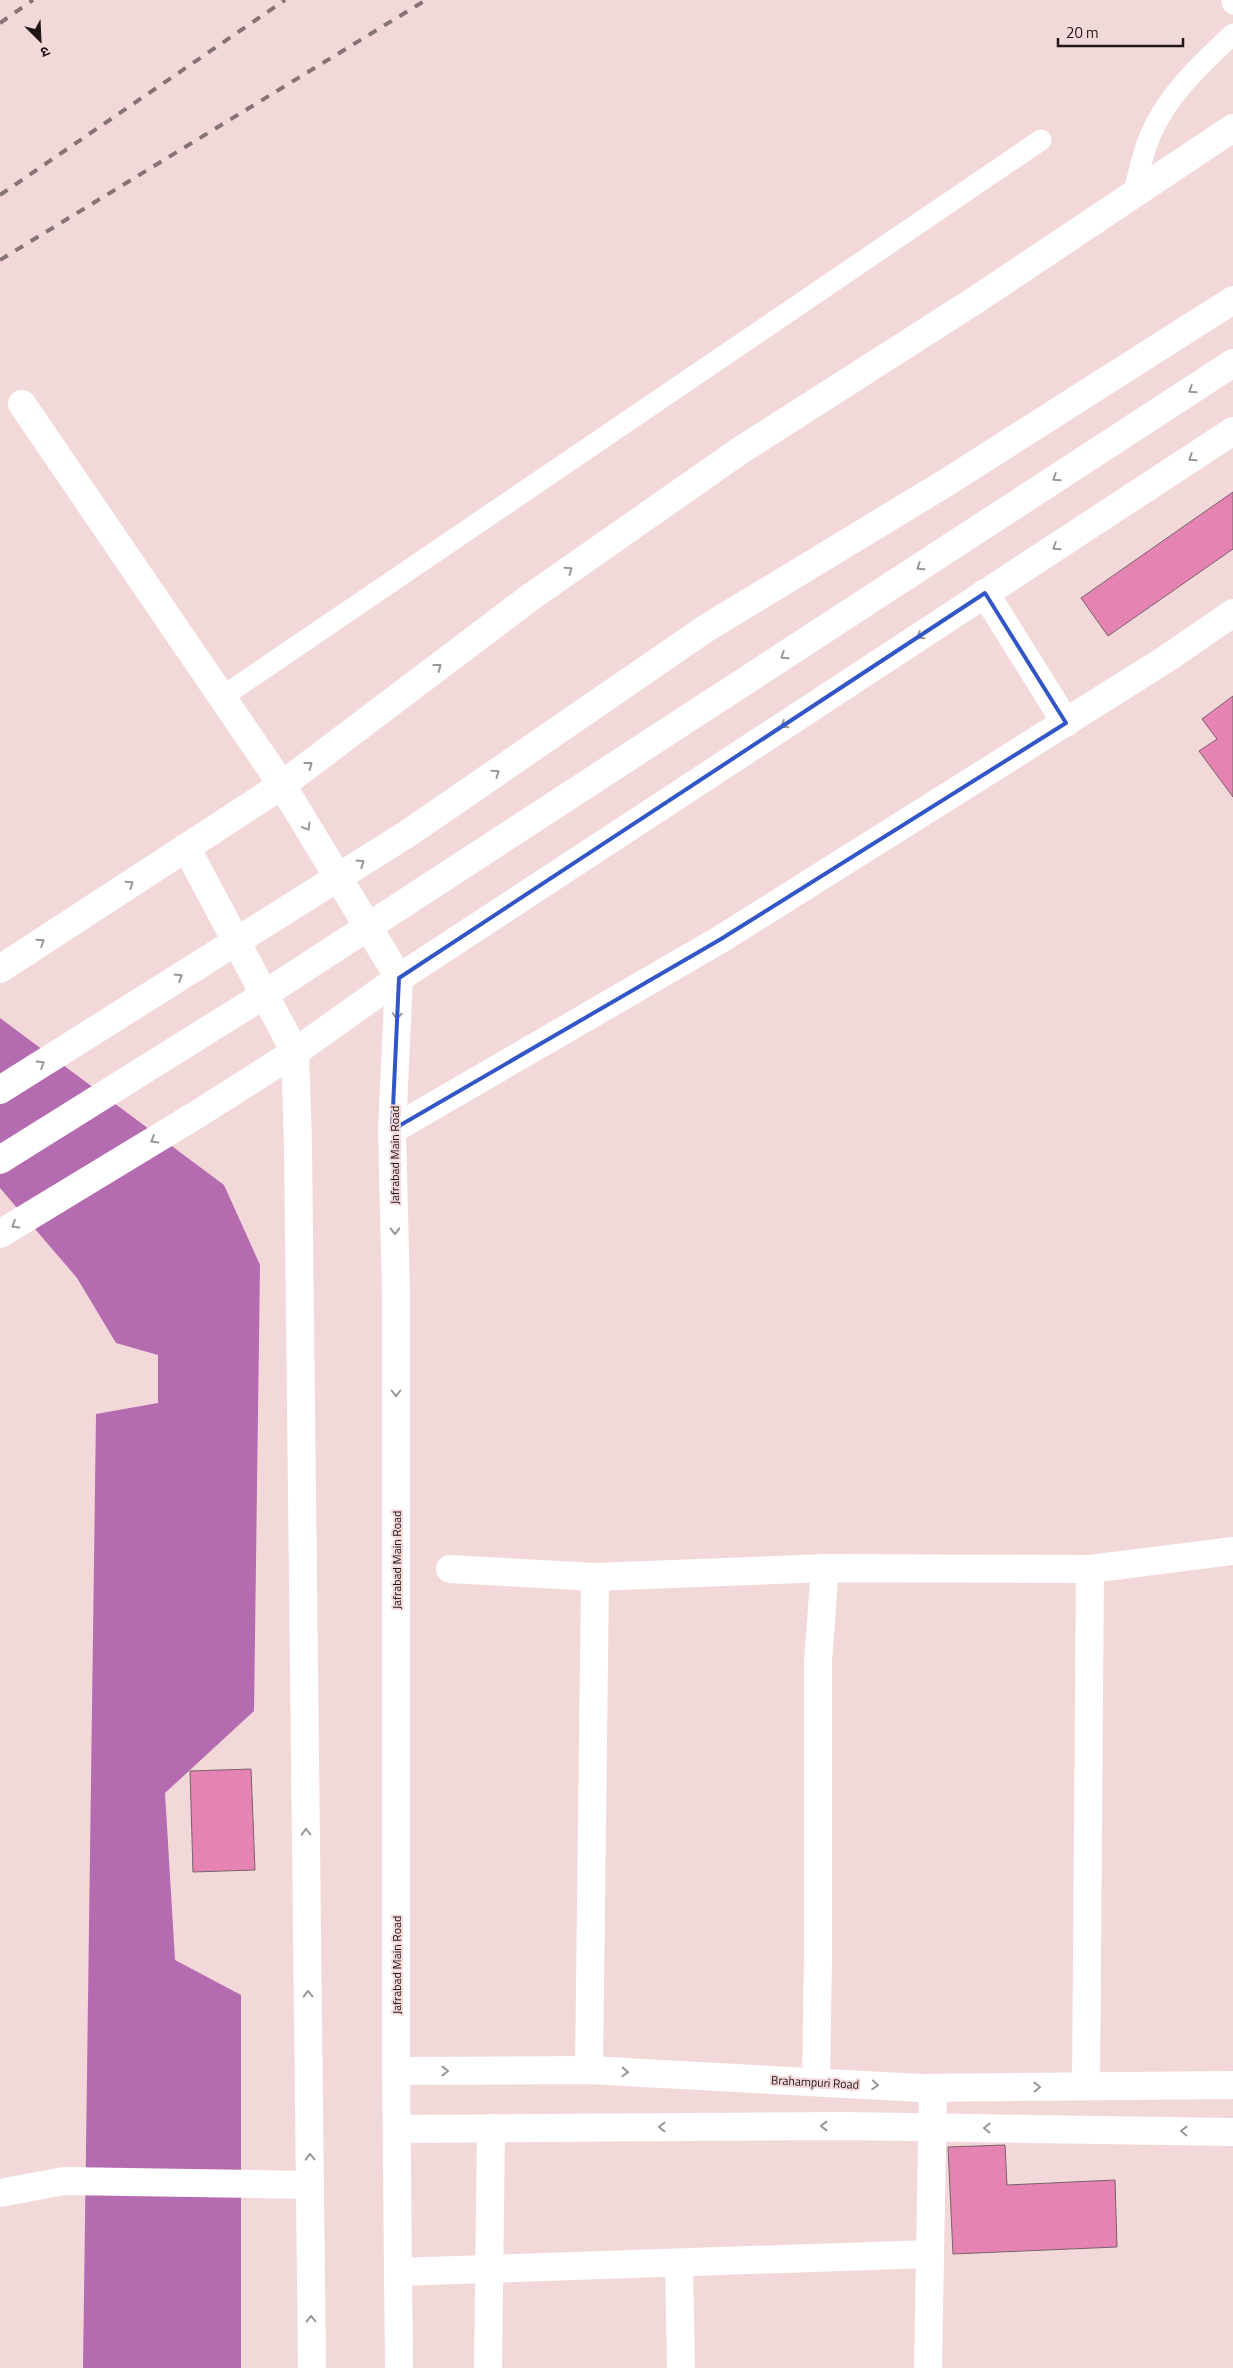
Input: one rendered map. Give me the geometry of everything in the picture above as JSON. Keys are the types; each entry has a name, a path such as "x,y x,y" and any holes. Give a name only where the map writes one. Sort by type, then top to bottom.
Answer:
{"main road":[{"path":"0,969 282,785 528,599 741,450 1133,196 1233,128"},
{"path":"0,1090 407,834 708,627 944,484 1233,300"},
{"path":"0,1160 256,1000 1233,363"},
{"path":"22,404 282,785 399,978"},
{"path":"0,1234 196,1115 295,1052 399,978 1233,431"},
{"path":"985,593 1066,723"},
{"path":"392,1130 721,939 1066,723 1166,659 1233,613"},
{"path":"186,847 295,1052 298,1145 312,2368"},
{"name":"Jafrabad Main Road","path":"399,978 392,1130 396,1292 396,2071 399,2368"},
{"path":"450,1569 595,1577 825,1568 1090,1569 1233,1551"},
{"path":"816,2082 818,1661 825,1568"},
{"path":"1086,2086 1090,1569"},
{"path":"589,2070 595,1577"},
{"name":"Brahampuri Road","path":"396,2071 589,2070 933,2088 1233,2085"},
{"path":"928,2368 934,2128 933,2088"},
{"path":"488,2368 491,2128"},
{"path":"397,2129 934,2128 1233,2132"},
{"path":"0,2193 64,2181 310,2185"},
{"path":"398,2272 930,2254"},
{"path":"679,2263 681,2368"}],"lane":[{"path":"1232,0 1233,4"},
{"path":"1133,196 1150,136 1168,104 1198,68 1233,34"},
{"path":"222,697 1041,140"}],"highlighted area":[{"path":"985,593 1066,723 721,939 392,1130 399,978"}],"shaded area":[{"path":"0,1018 224,1185 260,1265 254,1711 165,1793 175,1960 241,1995 241,2368 83,2368 96,1414 158,1403 158,1355 116,1343 77,1278 0,1188"}],"building":[{"path":"1233,492 1233,549 1108,636 1081,598"},
{"path":"1233,696 1233,797 1199,751 1217,739 1202,719"},
{"path":"251,1769 255,1870 193,1872 190,1771"},
{"path":"1005,2145 1007,2185 1115,2180 1117,2247 953,2254 948,2147"}],"railway":[{"path":"0,23 33,0"},
{"path":"0,195 285,0"},
{"path":"0,260 426,0"}]}
